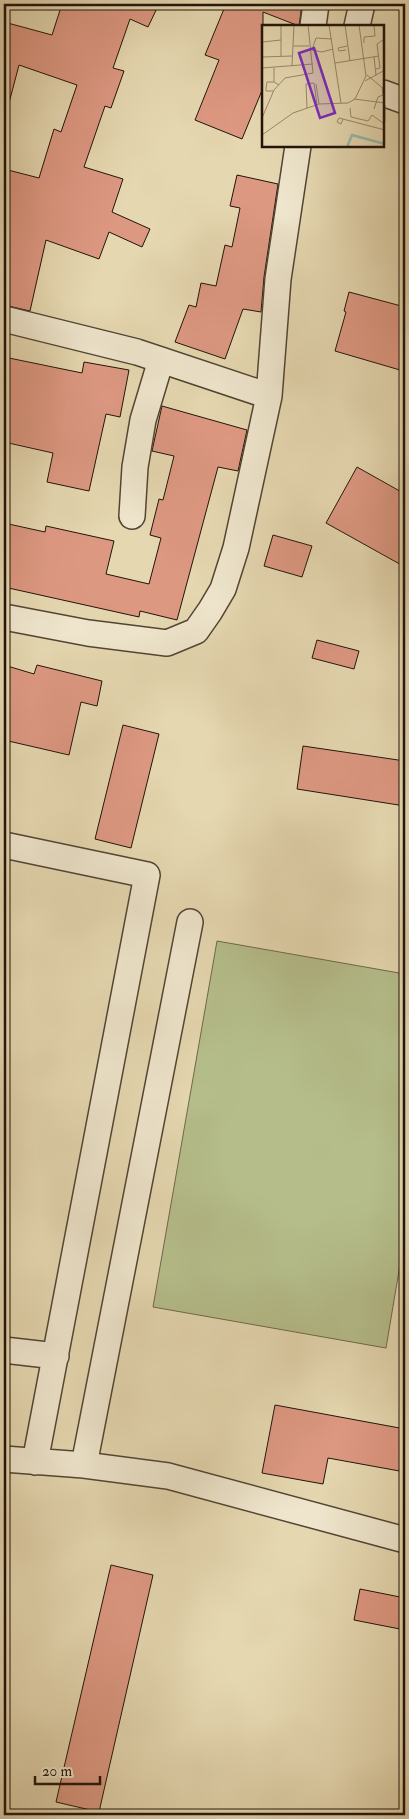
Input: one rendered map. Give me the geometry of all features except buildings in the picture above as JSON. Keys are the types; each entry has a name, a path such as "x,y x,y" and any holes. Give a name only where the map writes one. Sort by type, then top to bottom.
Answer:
{"street":[{"path":"313,25 316,4"},
{"path":"357,25 362,4"},
{"path":"384,93 405,101"},
{"path":"4,618 88,633 167,643 196,632 223,589 236,548 269,396 278,279 298,148"},
{"path":"4,319 110,345 269,396"},
{"path":"132,516 135,467 143,420 161,360"},
{"path":"4,845 147,875 35,1462"},
{"path":"84,1465 190,922"},
{"path":"4,1350 56,1356"},
{"path":"4,1459 84,1465 168,1476 405,1540"}],"green space":[{"path":"217,941 405,974 405,1235 386,1348 153,1307"}]}
